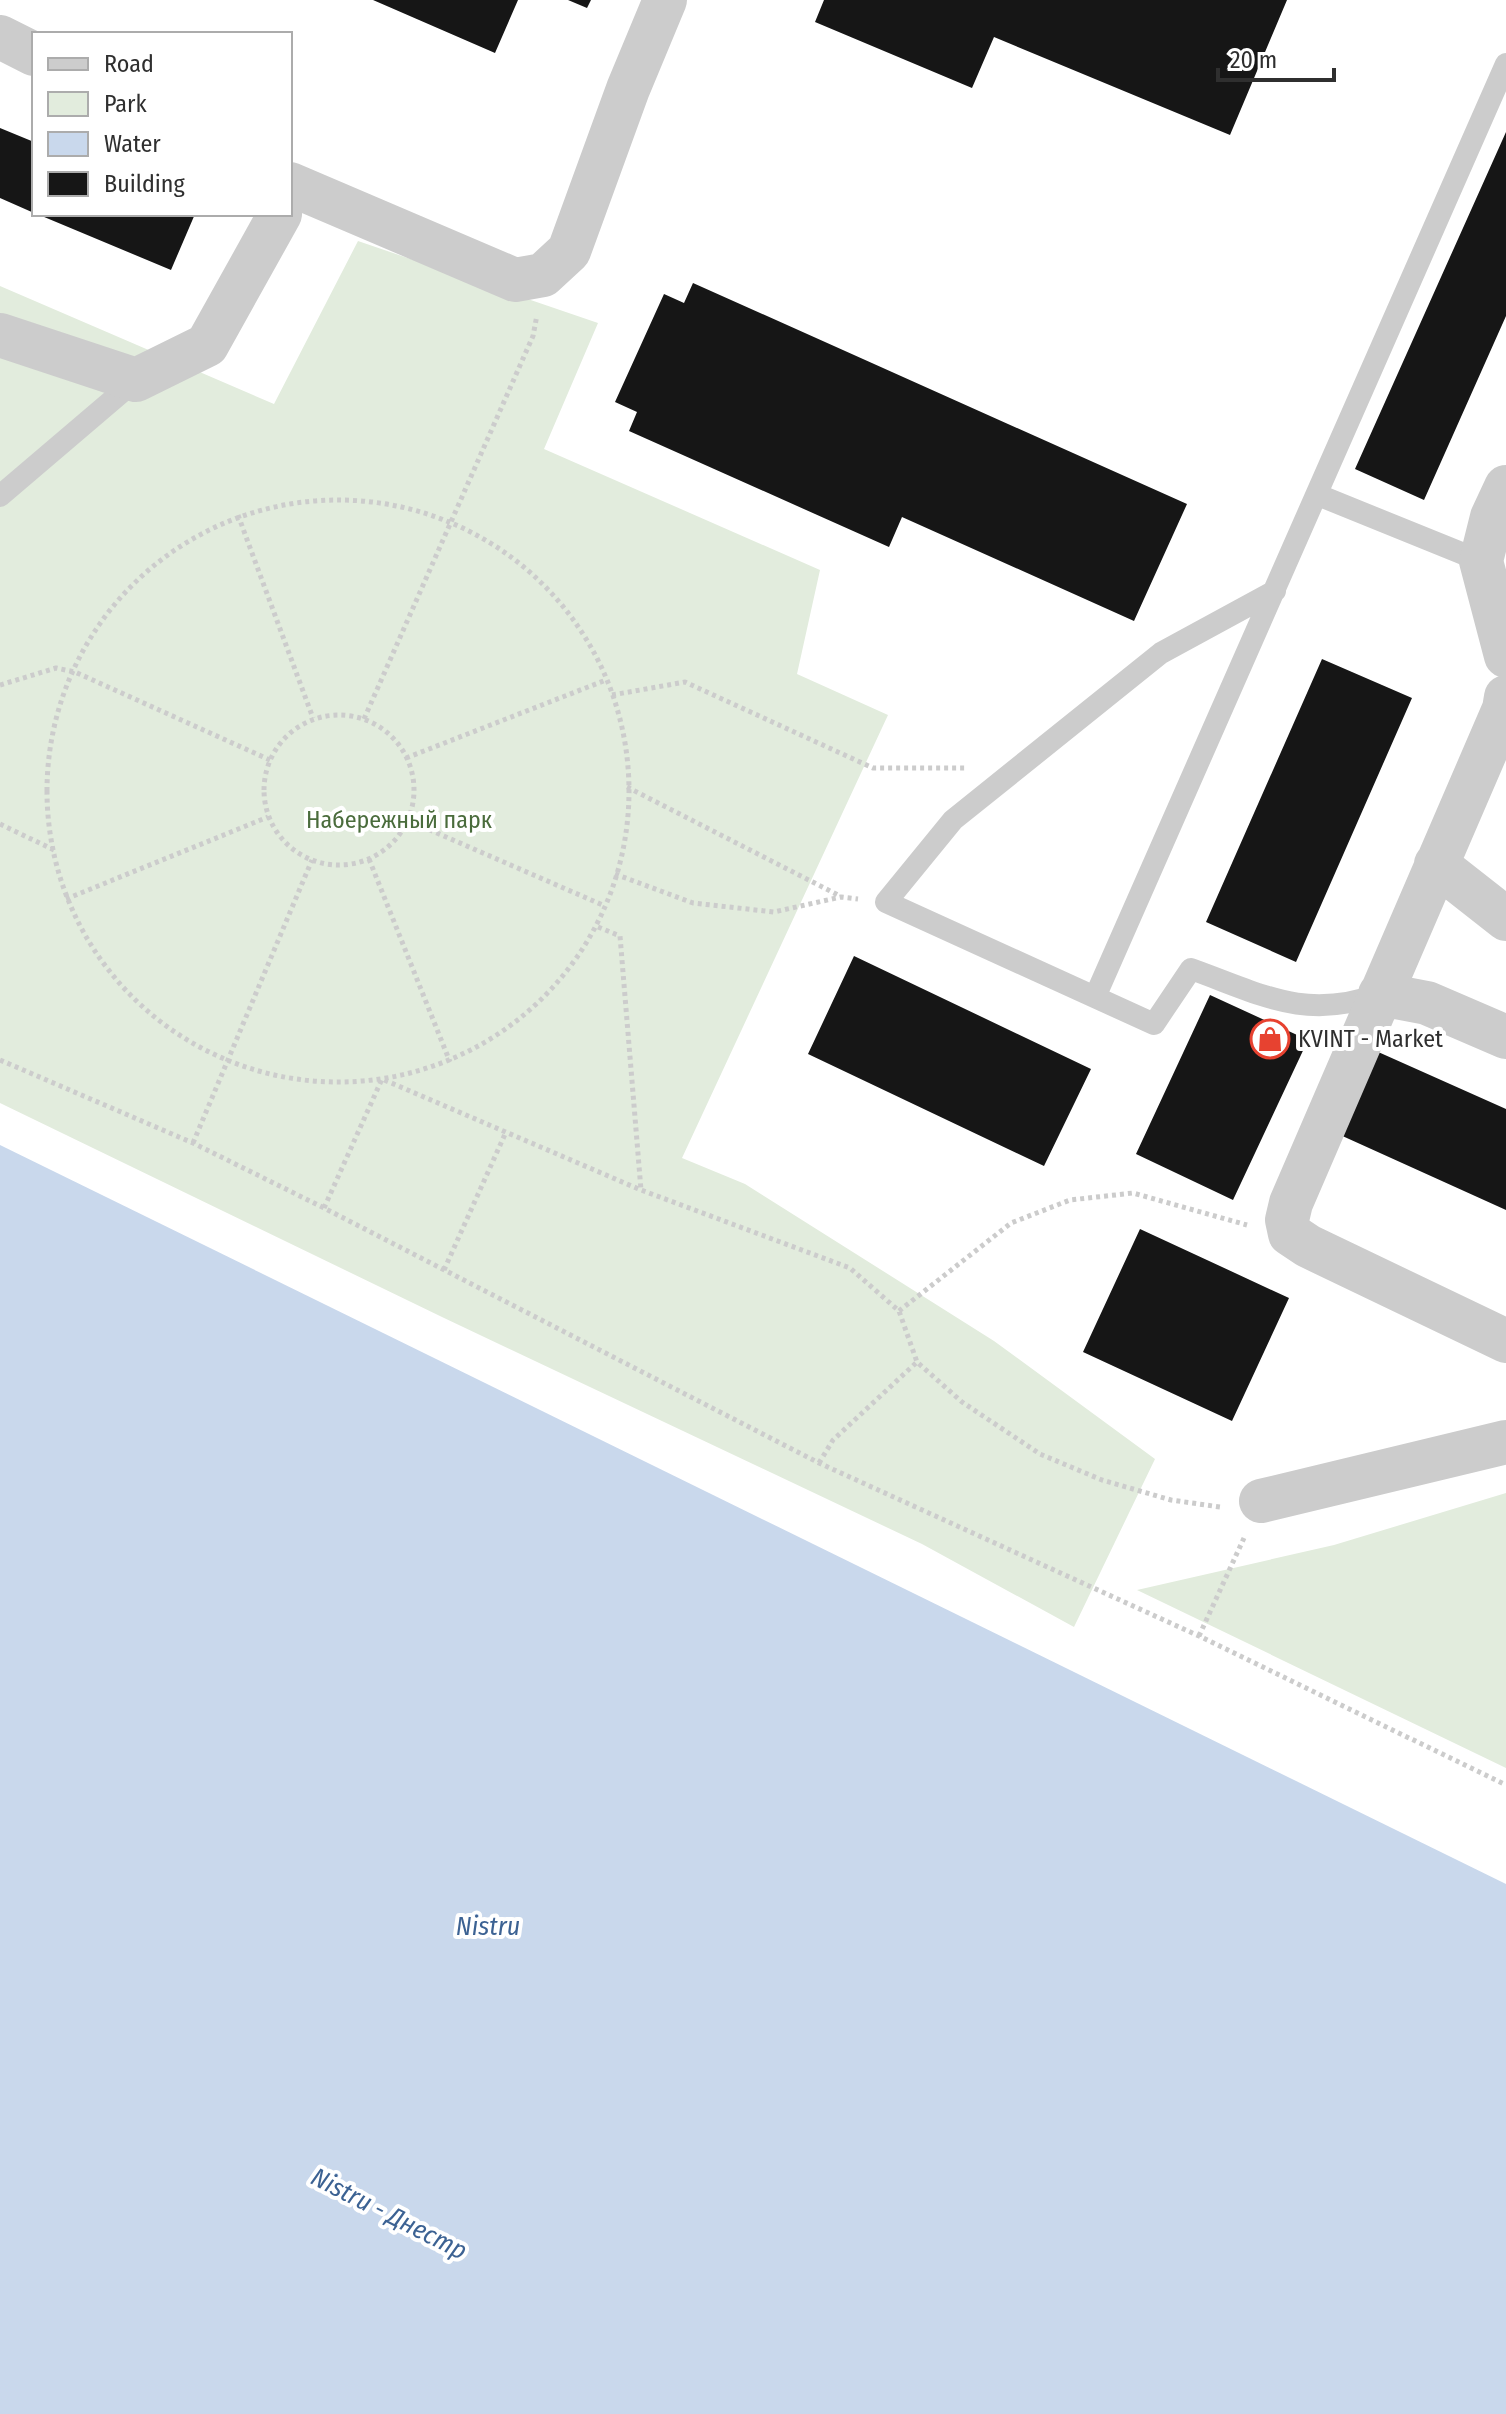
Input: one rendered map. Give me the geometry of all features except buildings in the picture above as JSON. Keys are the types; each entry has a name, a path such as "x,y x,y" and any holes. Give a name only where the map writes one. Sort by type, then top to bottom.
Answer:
{"street":[{"path":"292,196 515,280 543,275 569,251 628,89 665,0"},
{"path":"0,37 32,53"},
{"path":"0,335 136,380 207,345 278,216"},
{"path":"1506,487 1492,517 1481,561 1506,656"},
{"path":"1506,697 1504,709 1291,1203 1287,1220 1290,1234 1308,1246 1506,1341"},
{"path":"1436,864 1506,919"},
{"path":"1380,994 1427,1003 1506,1037"},
{"path":"1261,1501 1506,1442"}],"lane":[{"path":"1095,997 1506,64"},
{"path":"0,496 136,380"},
{"path":"1318,495 1481,561"},
{"path":"1275,591 1161,653 1008,775 953,820 886,902 1154,1024 1191,969 1287,1004 1337,1006 1380,994"}],"path":[{"path":"364,719 533,336 543,275"},
{"path":"337,497 435,513 523,562 589,638 612,695 625,731 629,831 598,927 536,1007 450,1062 362,1083 269,1076 183,1040 113,979 66,899 46,808 54,730 56,715 94,629 157,561 238,515 337,497"},
{"path":"238,515 313,718"},
{"path":"0,685 56,668 75,672 270,760"},
{"path":"406,758 606,680"},
{"path":"612,695 685,682 873,768 970,768 1008,775"},
{"path":"339,714 364,719 386,731 404,751 413,775 413,801 407,820 389,846 369,859 344,865 312,860 298,853 280,837 268,817 263,793 266,770 276,747 292,730 313,718 339,714"},
{"path":"627,787 841,897"},
{"path":"66,899 268,817"},
{"path":"407,820 605,906"},
{"path":"0,824 55,850"},
{"path":"369,859 450,1062"},
{"path":"193,1143 312,860"},
{"path":"615,874 693,903 774,912 841,897 886,902"},
{"path":"598,927 620,936 641,1190"},
{"path":"0,1060 193,1143 819,1463 1199,1636 1506,1785"},
{"path":"382,1079 641,1190 850,1268 899,1311 917,1362 962,1402 1040,1454 1102,1480 1171,1500 1222,1507 1261,1501"},
{"path":"324,1208 382,1079"},
{"path":"444,1270 506,1132"},
{"path":"899,1311 1011,1223 1070,1200 1133,1193 1290,1234"},
{"path":"819,1463 833,1440 917,1362"},
{"path":"1199,1636 1261,1501"}],"green space":[{"name":"Набережный парк","path":"358,241 598,323 544,449 820,570 797,674 888,715 682,1158 745,1184 994,1341 1155,1459 1074,1627 922,1544 0,1103 0,286 274,404"},
{"path":"1506,1493 1506,1768 1137,1590 1334,1545"}],"water":[{"name":"Nistru","path":"0,1145 1506,1884 1506,2414 0,2414"}],"place":[{"name":"KVINT - Market","path":"1270,1039"}],"water label":[{"name":"Nistru - Днестр","path":"389,2214"}]}
